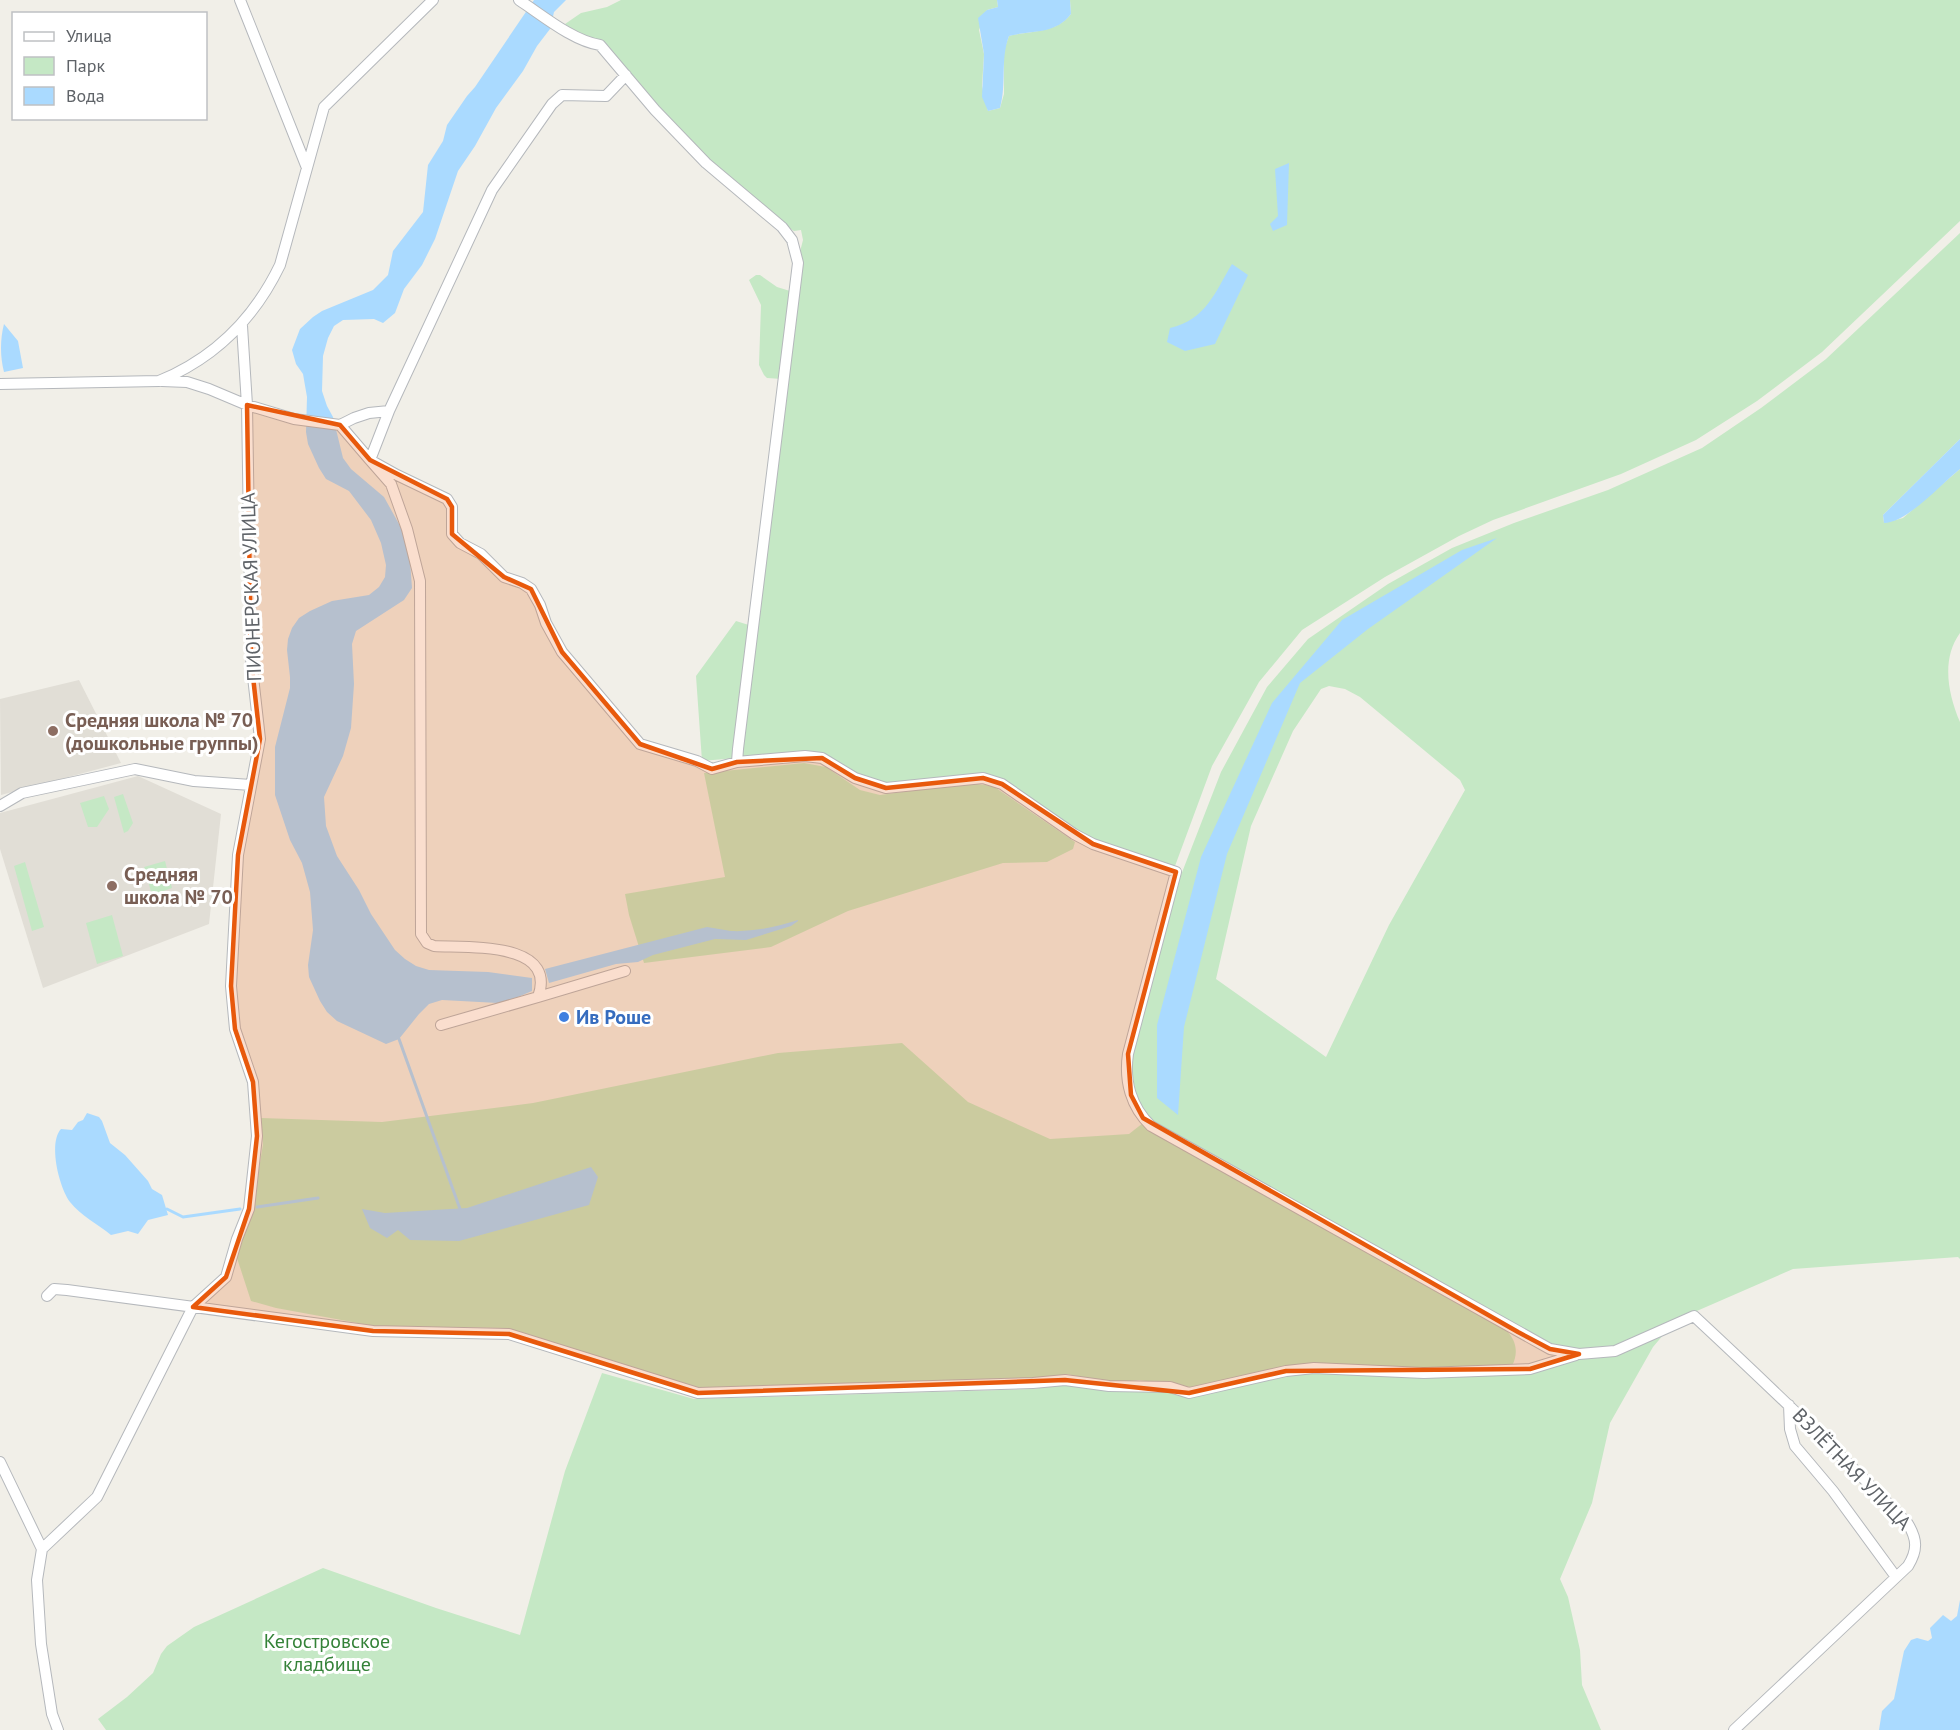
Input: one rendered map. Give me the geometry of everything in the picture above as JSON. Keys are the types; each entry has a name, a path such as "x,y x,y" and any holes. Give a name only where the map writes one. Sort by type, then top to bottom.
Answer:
{"street":[{"path":"240,0 308,169"},
{"path":"159,381 183,371 207,355 242,326 269,288 280,265 324,107 433,0"},
{"path":"519,0 573,35 600,45 706,163 782,226 792,240 798,263 737,762"},
{"path":"370,460 389,411 492,190 552,104 562,96 606,96 626,75"},
{"name":"ПИОНЕРСКАЯ УЛИЦА","path":"42,1549 97,1497 194,1307 226,1277 249,1209 257,1136 253,1082 235,1029 231,986 238,855 260,738 251,658 247,405 242,326"},
{"path":"0,384 186,382 247,405 294,419 340,425 369,412 389,411"},
{"path":"340,425 391,484 420,581 421,934 427,943 434,946 503,950 527,958 538,969 542,985 538,997"},
{"path":"370,460 447,499 452,507 453,534 460,543 481,554 504,577 522,583 531,589 562,652 640,744 697,761 712,769 737,762 805,756 822,758 855,778 886,788 983,778 1002,784 1074,834 1093,844 1176,872 1126,1068 1131,1095 1143,1118 1151,1126 1518,1332 1550,1349 1579,1354"},
{"path":"0,806 22,793 135,769 194,781 251,784"},
{"path":"441,1025 625,971"},
{"path":"47,1296 54,1289 61,1289 373,1331 509,1334 698,1393 1033,1383 1065,1380 1109,1386 1170,1388 1189,1392 1286,1371 1314,1368 1424,1372 1530,1369 1579,1354"},
{"name":"ВЗЛЁТНАЯ УЛИЦА","path":"1579,1354 1615,1351 1694,1316 1856,1470 1908,1524 1914,1534 1916,1544 1914,1556 1908,1566 1734,1730"},
{"path":"1789,1405 1790,1430 1795,1446 1833,1491 1896,1577"},
{"path":"0,1462 42,1549 37,1580 41,1644 52,1714 58,1730"}],"highlighted area":[{"path":"247,405 340,425 370,460 447,499 452,507 452,534 504,577 531,589 562,652 640,744 712,769 737,762 822,758 855,778 886,788 983,778 1002,784 1093,844 1176,872 1128,1054 1131,1095 1143,1118 1518,1332 1550,1349 1579,1354 1530,1369 1286,1371 1189,1393 1065,1380 698,1393 509,1334 373,1331 193,1307 226,1277 249,1209 257,1136 253,1082 235,1029 231,986 238,855 260,739 251,659"}],"shaded area":[{"name":"Средняя школа № 70 (дошкольные группы)","path":"79,680 121,763 1,795 0,699"},
{"name":"Средняя школа № 70","path":"138,776 221,814 209,924 43,988 0,849 0,813"}],"green space":[{"path":"621,0 997,0 998,7 987,10 979,30 984,54 982,86 988,111 1000,108 1004,94 1004,50 1009,36 1058,25 1071,14 1070,0 1960,0 1960,221 1822,352 1757,401 1696,440 1621,474 1493,520 1459,536 1385,577 1302,630 1259,682 1212,766 1175,866 1095,842 995,777 883,787 866,782 822,754 702,761 696,676 736,621 752,626 782,379 767,378 759,365 761,305 749,280 760,275 777,287 790,291 803,240 801,230 794,231 788,227 713,168 625,71 565,24 581,13 607,7"},
{"path":"1960,233 1960,439 1883,515 1884,523 1903,518 1960,469 1960,633 1950,654 1948,677 1952,700 1960,722 1960,1259 1958,1257 1793,1269 1621,1344 1586,1350 1551,1346 1162,1128 1146,1112 1137,1095 1131,1054 1181,875 1221,772 1267,687 1308,639 1388,584 1452,548 1514,523 1608,490 1702,448 1761,408 1826,359","holes":["1329,686 1345,689 1360,697 1460,780 1465,790 1389,925 1326,1057 1216,979 1251,826 1293,731 1321,689"]},
{"path":"804,763 826,767 860,790 880,795 969,783 993,786 1075,842 1073,849 1047,862 1003,863 848,911 771,947 644,963 625,894 725,877 704,773"},
{"path":"123,794 133,823 124,833 114,797"},
{"path":"104,796 109,809 97,827 88,827 80,803"},
{"path":"165,861 172,888 152,895 144,867"},
{"path":"25,862 44,927 32,931 14,866"},
{"path":"112,915 123,956 97,964 86,923"},
{"path":"902,1043 968,1102 1050,1139 1129,1134 1143,1123 1153,1132 1189,1153 1506,1330 1515,1346 1512,1366 1427,1369 1315,1365 1197,1388 1139,1380 1111,1383 1067,1374 1029,1380 701,1389 505,1328 374,1326 276,1308 251,1301 236,1255 252,1212 263,1144 261,1118 382,1122 533,1103 778,1053"},
{"name":"Кегостровское кладбище","path":"1664,1334 1653,1347 1610,1423 1592,1503 1560,1579 1568,1597 1580,1650 1582,1685 1601,1730 106,1730 98,1719 153,1673 167,1646 194,1627 323,1568 520,1635 565,1471 602,1373 694,1399 1033,1389 1065,1384 1168,1392 1286,1373 1504,1373"}],"water":[{"path":"534,0 566,0 554,12 550,29 496,108 458,171 435,239 422,265 404,289 395,313 383,323 374,319 343,320 334,326 323,356 322,391 333,417 343,458 351,469 384,497 404,533 410,561 412,588 404,600 356,631 352,644 354,684 351,728 343,756 324,797 326,826 337,856 371,914 395,950 405,959 429,970 488,972 532,978 532,991 511,1000 498,1003 442,1000 429,1004 399,1039 386,1044 337,1021 320,1001 309,977 308,965 313,930 310,892 302,863 290,840 275,795 275,747 290,688 287,650 292,628 299,618 332,601 369,595 379,587 385,577 386,565 381,543 371,520 349,491 326,479 308,444 307,397 303,374 296,364 292,350 300,329 313,317 373,290 388,275 393,251 423,212 428,165 443,141 447,125"},
{"path":"997,0 1070,0 1071,14 1065,21 1050,29 1009,36 1006,45 1000,108 988,111 982,97 984,54 978,18 987,10 998,7"},
{"path":"1289,163 1287,225 1273,231 1270,224 1278,216 1275,169"},
{"path":"1232,264 1248,275 1215,344 1185,351 1167,342 1170,328 1192,319 1208,304"},
{"path":"4,324 18,341 23,368 4,372 1,348"},
{"path":"1960,439 1960,469 1913,510 1903,517 1884,523 1883,515"},
{"path":"1497,538 1368,629 1300,683 1227,854 1184,1027 1178,1115 1157,1098 1157,1025 1201,857 1272,703 1342,620 1462,550"},
{"path":"798,920 791,926 746,940 715,939 653,955 638,962 616,964 549,983 545,969 707,927 748,931"},
{"path":"87,1113 99,1117 110,1143 125,1155 148,1181 152,1189 162,1195 168,1215 148,1220 138,1234 128,1231 111,1235 74,1207 62,1186 56,1165 57,1136 61,1129 72,1130"},
{"path":"591,1167 598,1177 589,1205 459,1241 410,1240 398,1230 387,1238 370,1228 362,1209 385,1213 467,1208"},
{"path":"1960,1600 1960,1730 1879,1730 1882,1711 1894,1699 1904,1651 1911,1640 1917,1638 1928,1641 1932,1638 1930,1628 1943,1615 1951,1621 1957,1616"}],"waterway":[{"path":"399,1039 460,1209"},
{"path":"257,1207 318,1198"},
{"path":"167,1209 183,1217 240,1209"}],"place":[{"name":"Средняя школа № 70 (дошкольные группы)","path":"53,731"},
{"name":"Средняя школа № 70","path":"112,886"},
{"name":"Ив Роше","path":"564,1017"}]}
